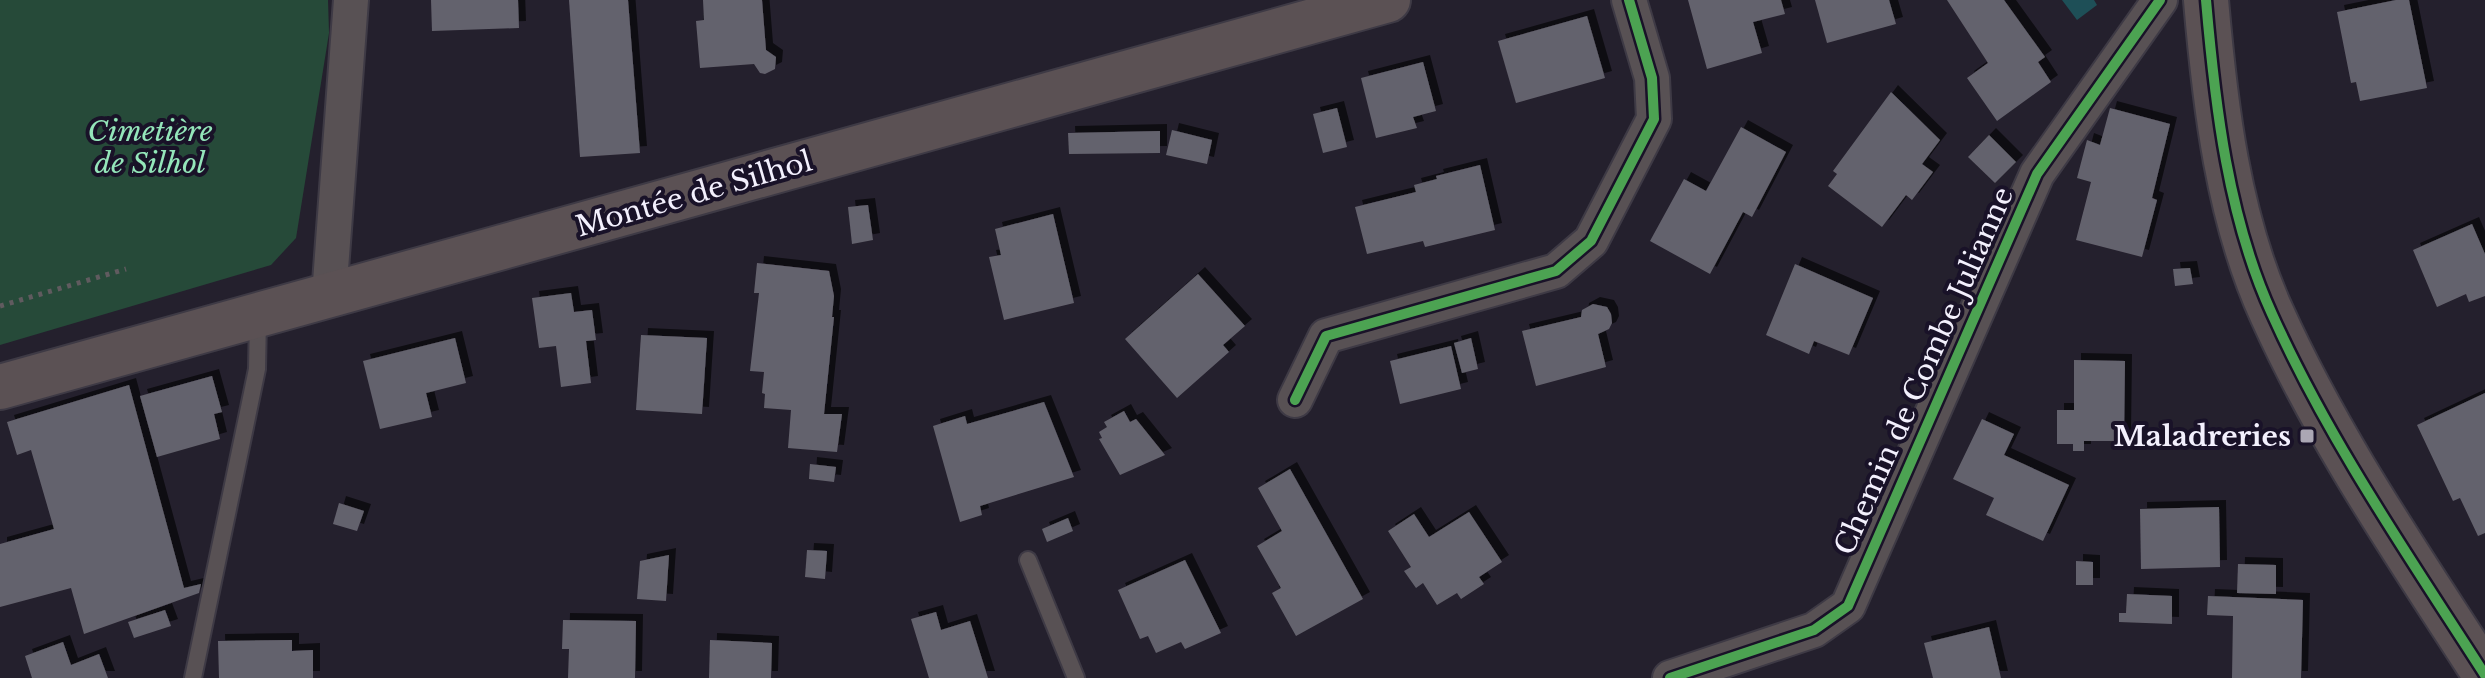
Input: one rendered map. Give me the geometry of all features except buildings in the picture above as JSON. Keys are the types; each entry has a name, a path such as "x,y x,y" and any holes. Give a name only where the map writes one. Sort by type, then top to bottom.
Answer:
{"main road":[{"name":"Montée de Silhol","path":"0,387 1388,0"},
{"path":"2206,0 2227,166 2245,238 2271,313 2347,457 2485,675"}],"street":[{"path":"329,296 351,0"},
{"path":"1295,400 1326,336 1556,271 1591,241 1654,119 1652,78 1629,0"},
{"name":"Chemin de Combe Julianne","path":"1674,678 1814,630 1848,606 2037,174 2160,0"}],"lane":[{"path":"193,678 257,369 258,316"},
{"path":"1028,560 1076,678"}],"path":[{"path":"0,306 126,269"}],"green space":[{"name":"Cimetière de Silhol","path":"0,0 328,0 329,33 296,238 271,265 0,345"}],"water":[{"path":"2062,0 2094,0 2097,5 2077,20"}],"cycle path":[{"path":"1295,400 1326,336 1556,271 1591,241 1654,119 1652,78 1629,0"},
{"path":"1670,678 1814,630 1848,606 2037,174 2160,0"},
{"path":"2206,0 2219,120 2234,200 2244,239 2272,314 2345,453 2485,675"}],"place":[{"name":"Maladreries","path":"2307,436"}]}
